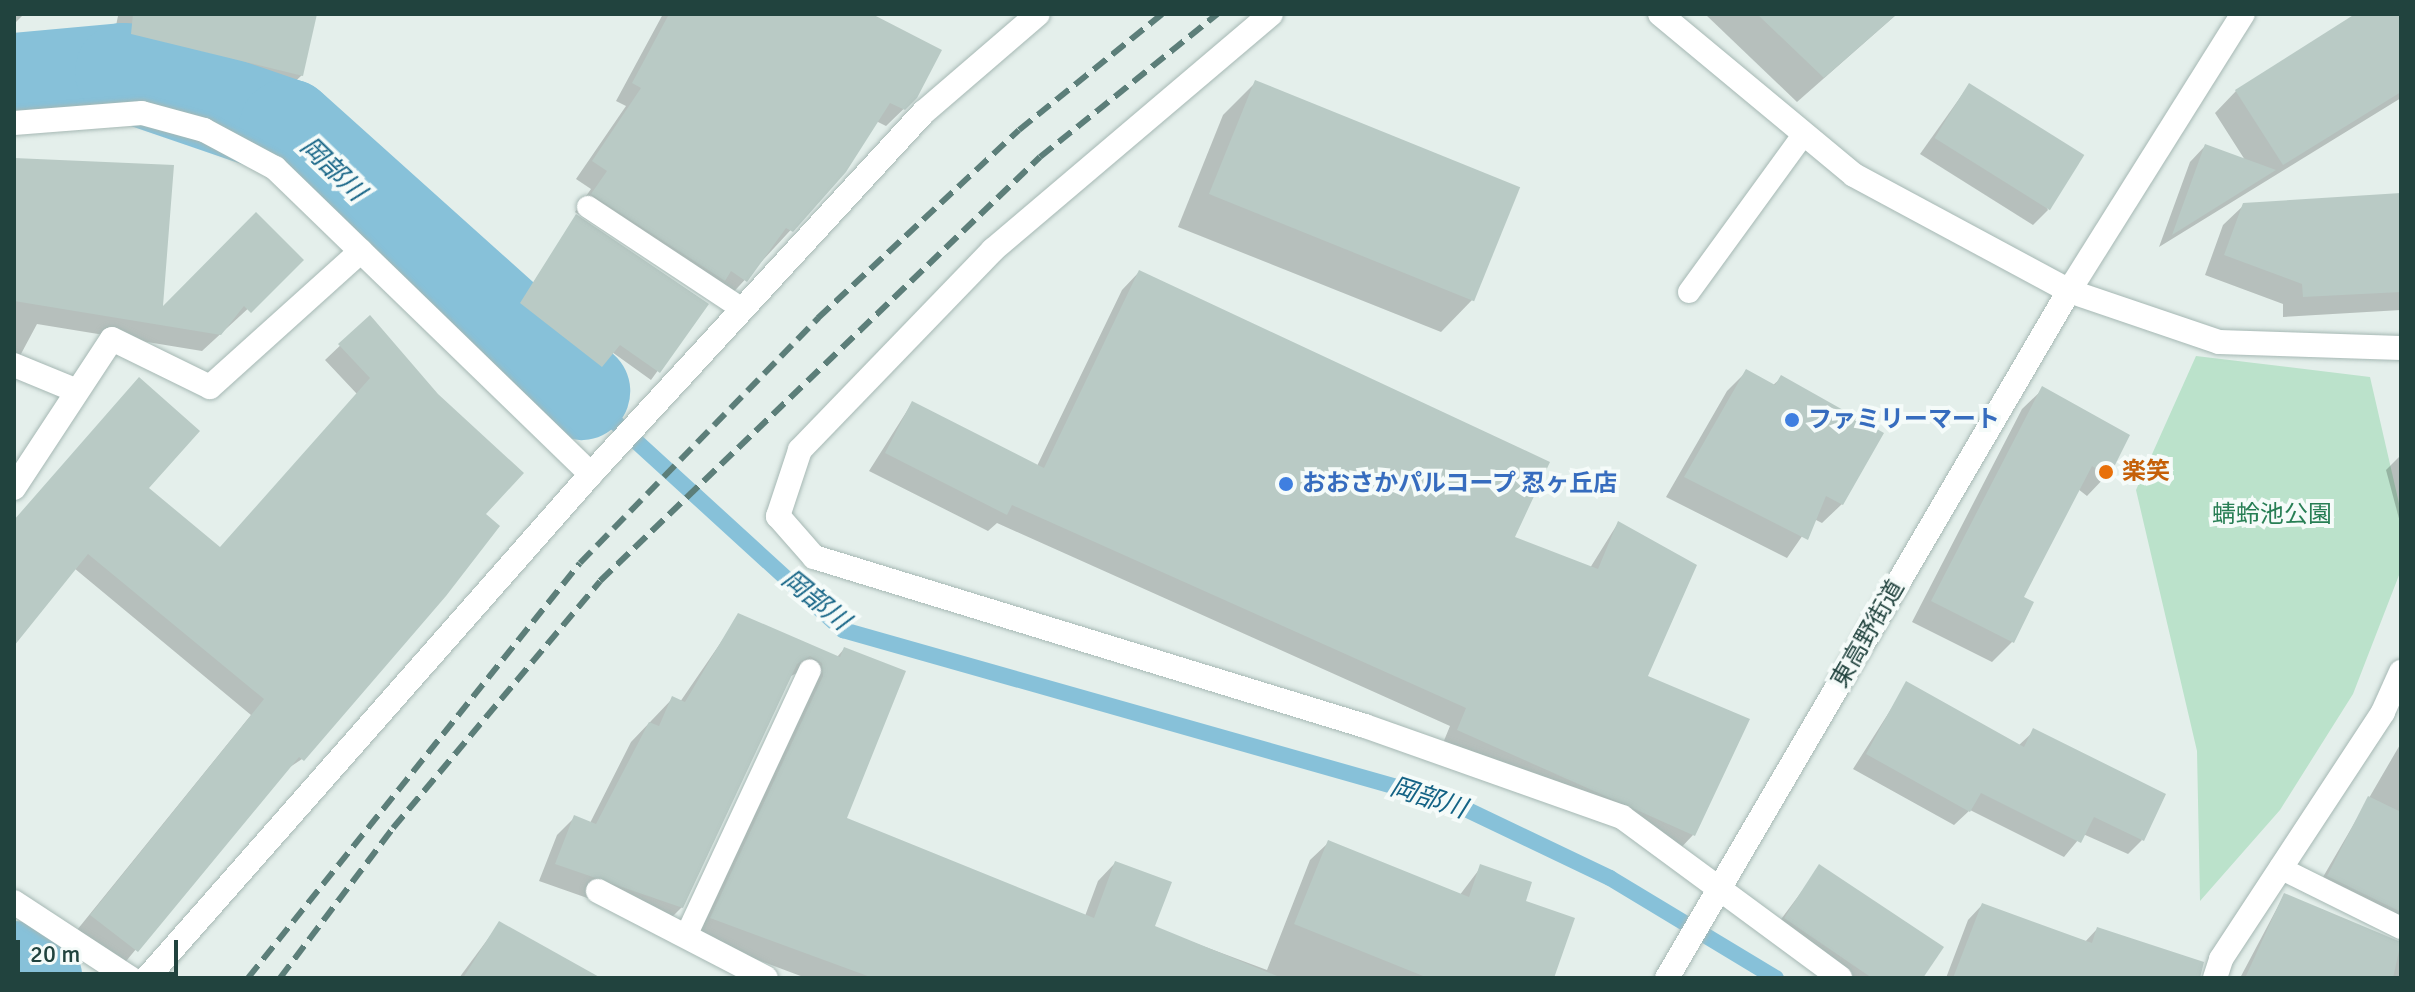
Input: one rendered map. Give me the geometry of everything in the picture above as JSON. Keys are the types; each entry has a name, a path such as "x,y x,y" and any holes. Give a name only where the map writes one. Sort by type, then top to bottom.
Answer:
{"street":[{"path":"147,978 598,466 924,112 1038,14"},
{"path":"1271,14 993,250 800,450 778,516 814,557 1365,726 1622,817 1713,899 1840,978"},
{"path":"1660,14 1854,175 2069,291 2219,342 2401,348"},
{"name":"東高野街道","path":"1667,978 2069,291 2243,14"},
{"path":"14,123 142,113 204,130 275,168 361,251 598,466"},
{"path":"14,488 75,390 112,339 210,387 361,251"},
{"path":"14,365 75,390"},
{"path":"2215,978 2280,868 2383,712 2401,672"},
{"path":"598,891 766,978"},
{"path":"14,902 130,978"}],"lane":[{"path":"1689,292 1804,134"},
{"path":"588,207 742,309"},
{"path":"686,936 810,670"},
{"path":"2280,868 2401,928"}],"green space":[{"name":"蜻蛉池公園","path":"2196,356 2370,377 2401,512 2401,570 2353,694 2280,810 2200,901 2197,751 2136,490"}],"building":[{"path":"133,14 317,14 303,76 131,34"},
{"path":"669,14 872,14 942,50 917,98 905,110 890,103 846,172 793,232 786,228 747,282 731,271 725,281 591,194 607,171 592,161 641,88 632,83"},
{"path":"1757,14 1897,14 1824,78"},
{"path":"2355,14 2401,14 2401,92 2283,165 2235,90"},
{"path":"1255,80 1520,187 1474,301 1209,194"},
{"path":"1969,83 2084,155 2050,210 1935,138"},
{"path":"2205,144 2276,170 2172,235"},
{"path":"14,158 174,165 163,306 256,212 304,260 251,313 244,306 221,335 14,301"},
{"path":"2401,193 2401,292 2303,297 2302,284 2224,255 2243,203"},
{"path":"576,214 709,304 660,373 620,345 602,367 520,303"},
{"path":"1139,270 1550,462 1515,537 1598,569 1618,521 1697,565 1648,676 1750,719 1695,836 1457,730 1466,708 1012,505 1007,515 885,453 912,401 1044,468"},
{"path":"370,315 438,394 524,473 486,514 500,526 446,596 304,761 299,757 138,952 90,915 264,699 88,554 14,646 14,520 139,377 200,431 149,488 220,547 370,378 338,344"},
{"path":"1746,369 1775,385 1781,375 1884,433 1843,505 1826,496 1808,540 1684,477"},
{"path":"2042,386 2130,435 2109,477 2092,466 2024,597 2034,602 2014,643 1931,601"},
{"path":"738,613 840,657 844,647 906,671 847,818 1094,918 1115,861 1172,882 1155,926 1282,978 873,978 710,918 823,676 822,663 810,656 797,664 683,908 555,864 574,815 596,824 649,722 659,726 672,696 685,702"},
{"path":"1906,681 2024,747 2033,728 2166,794 2144,841 2094,817 2081,843 1981,793 1970,812 1866,754"},
{"path":"2368,796 2401,812 2401,912 2327,876"},
{"path":"1328,840 1469,897 1480,864 1532,882 1526,901 1575,918 1554,978 1428,978 1294,924"},
{"path":"1819,864 1944,947 1923,978 1872,978 1784,918"},
{"path":"2284,893 2401,942 2393,978 2245,978"},
{"path":"1982,903 2092,943 2097,927 2204,962 2200,978 1953,978"},
{"path":"499,921 601,978 463,978"}],"waterway":[{"name":"岡部川","path":"14,82 124,72 288,128 581,391"},
{"name":"岡部川","path":"581,391 843,630 1453,803 1610,878 1776,978"},
{"path":"14,970 33,978"}],"railway":[{"path":"248,978 580,563 818,318 1019,130 1162,14"},
{"path":"280,978 393,828 600,581 1040,157 1217,14"}],"place":[{"name":"ファミリーマート","path":"1792,420"},
{"name":"楽笑","path":"2106,472"},
{"name":"おおさかパルコープ 忍ヶ丘店","path":"1286,484"}]}
